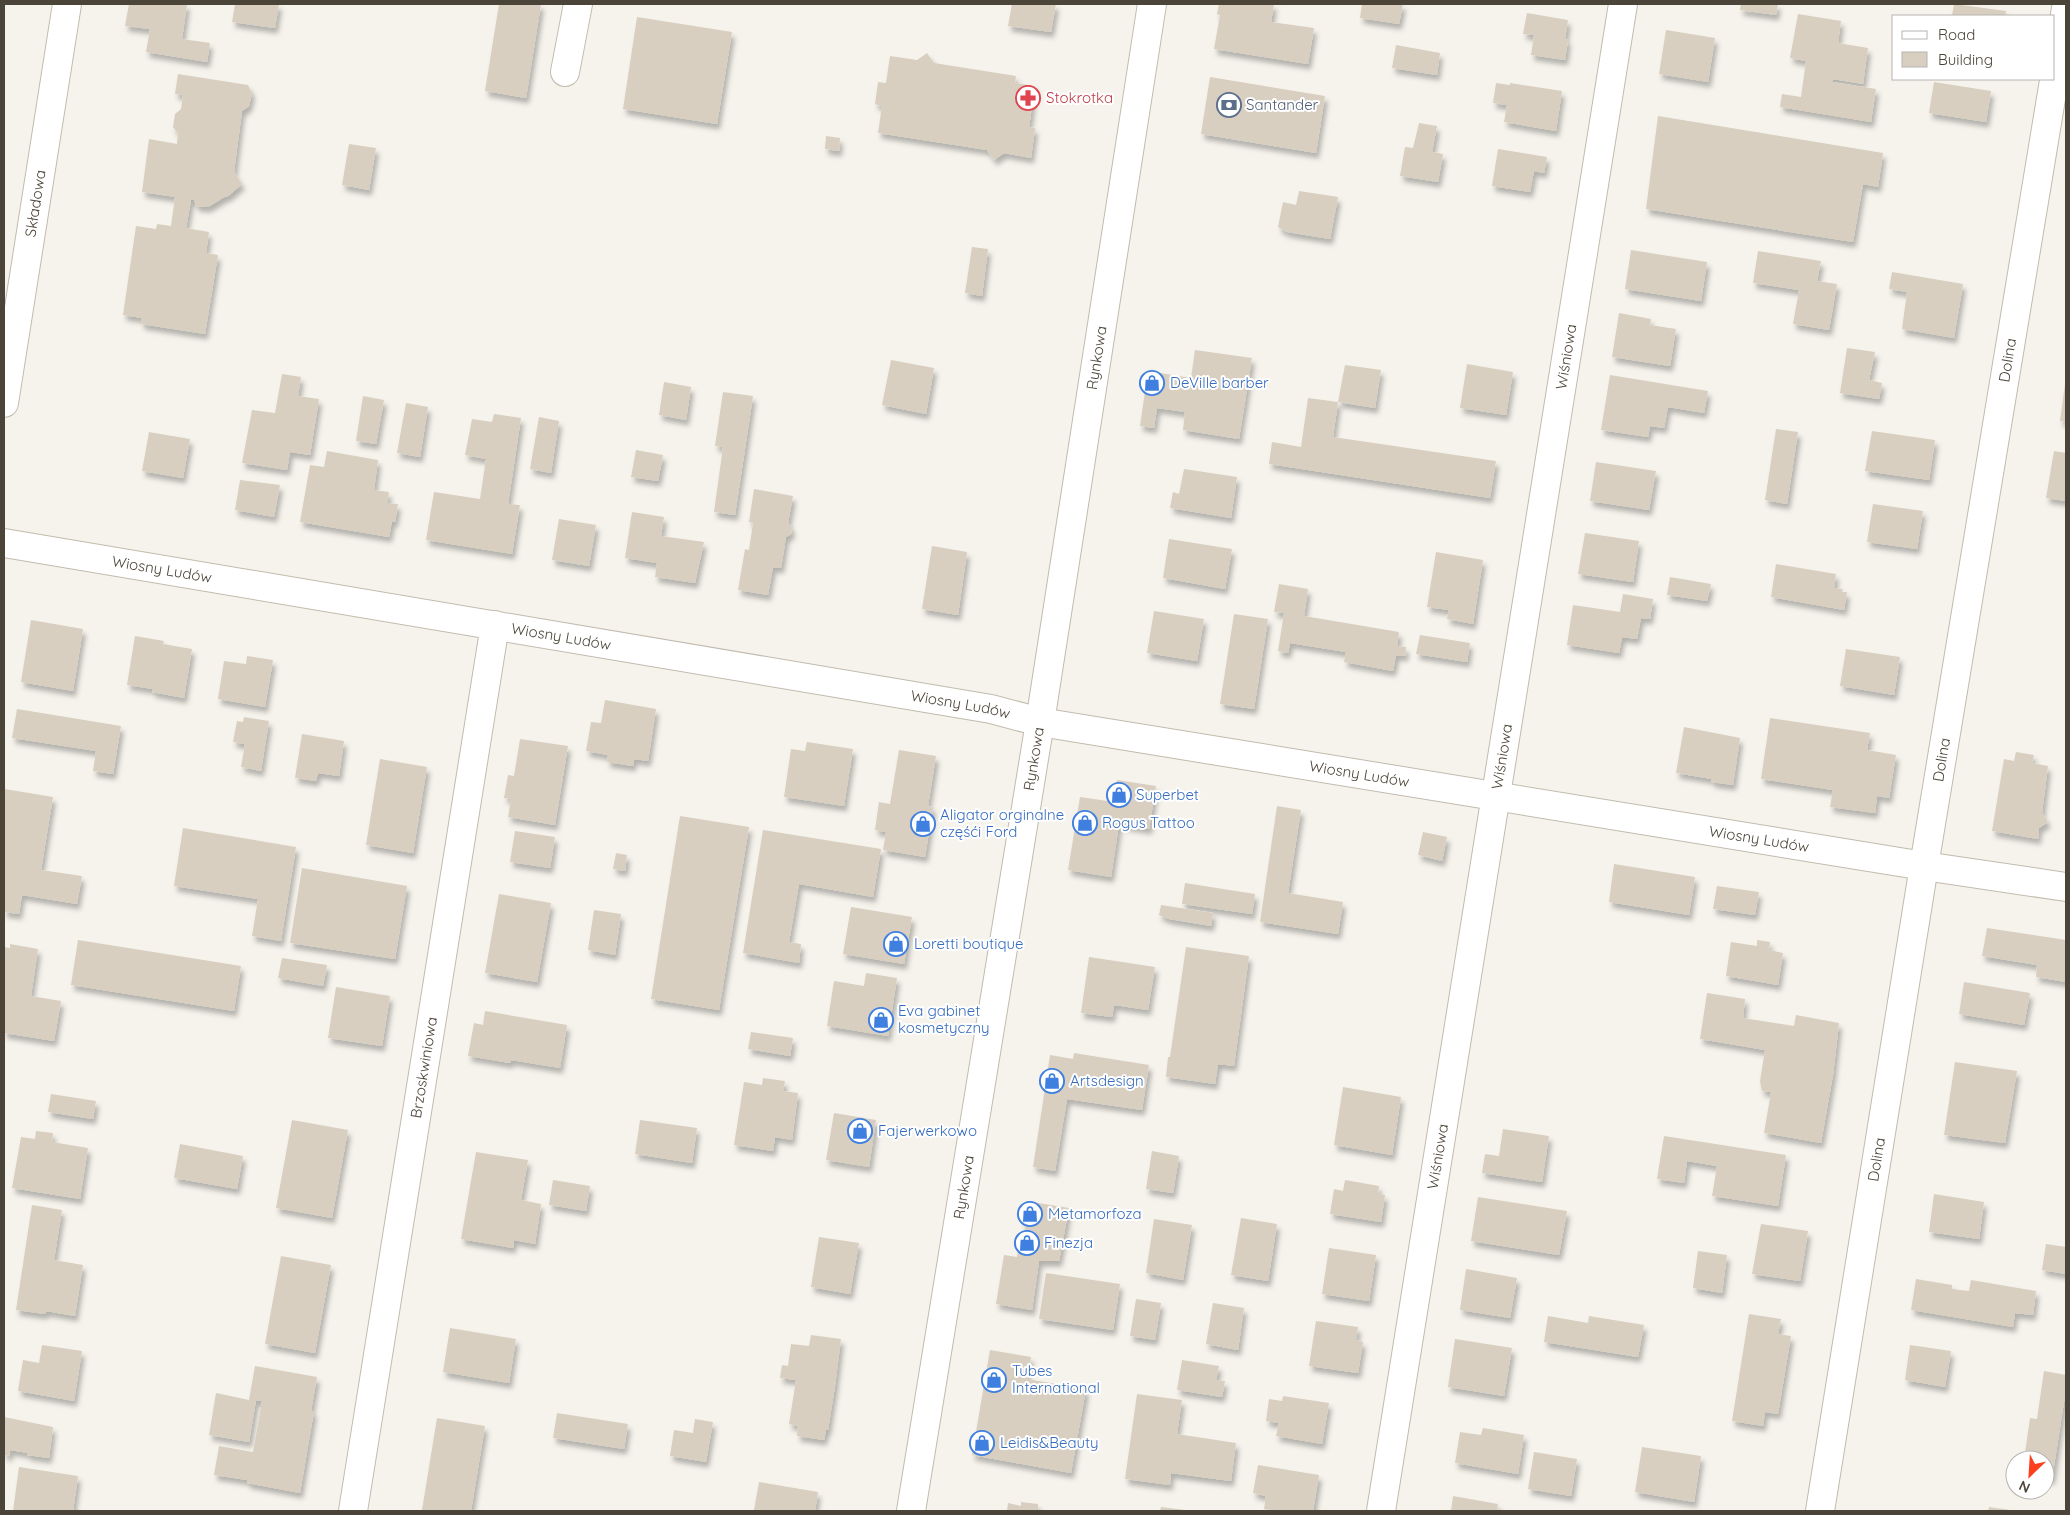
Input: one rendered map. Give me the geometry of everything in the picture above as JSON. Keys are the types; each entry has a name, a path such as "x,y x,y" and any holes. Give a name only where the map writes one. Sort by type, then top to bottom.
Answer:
{"street":[{"name":"Składowa","path":"4,402 67,4"},
{"path":"564,72 578,4"},
{"name":"Rynkowa","path":"912,1511 1040,722 1152,4"},
{"name":"Wiśniowa","path":"1381,1511 1623,4"},
{"name":"Dolina","path":"2055,74 2066,8"},
{"name":"Dolina","path":"1820,1511 2054,80"},
{"name":"Wiosny Ludów","path":"4,543 991,709 1040,722 1924,866 2066,887"},
{"name":"Brzoskwiniowa","path":"353,1511 496,625"}],"building":[{"path":"129,4 187,4 182,39 210,43 207,62 146,52 150,29 125,26"},
{"path":"235,4 279,4 275,28 232,22"},
{"path":"499,4 541,4 526,98 485,91"},
{"path":"1012,4 1056,4 1051,32 1008,26"},
{"path":"1219,4 1274,4 1271,22 1314,28 1308,64 1214,49 1220,15 1217,14"},
{"path":"1362,4 1403,4 1399,24 1360,18"},
{"path":"1741,4 1778,4 1776,15 1740,10"},
{"path":"1954,4 2006,11 2005,15 1952,15"},
{"path":"1527,13 1568,20 1565,39 1568,40 1565,60 1531,55 1534,35 1523,34"},
{"path":"1798,14 1841,21 1838,43 1868,48 1863,84 1833,79 1832,82 1876,89 1871,122 1780,107 1782,94 1801,97 1806,61 1790,58"},
{"path":"637,17 732,32 717,124 623,109"},
{"path":"1666,30 1715,38 1708,82 1659,74"},
{"path":"1396,45 1440,53 1437,75 1392,68"},
{"path":"927,53 934,63 1016,76 1015,83 1035,86 1029,127 1035,128 1031,158 1004,153 994,160 987,150 878,133 882,106 875,104 878,82 886,83 890,56 917,60"},
{"path":"178,74 248,85 252,93 249,106 242,111 234,172 242,184 227,197 208,207 196,206 194,200 191,200 186,228 209,232 206,253 218,255 205,334 141,324 142,318 123,315 136,226 156,229 157,224 171,226 175,197 142,192 149,139 177,144 178,133 173,127 175,114 181,109 183,95 175,94"},
{"path":"1210,77 1325,96 1316,153 1201,134"},
{"path":"1934,82 1991,91 1986,122 1929,113"},
{"path":"1496,83 1510,85 1510,83 1562,91 1556,131 1504,122 1507,105 1493,103"},
{"path":"1658,116 1883,153 1878,187 1863,184 1853,242 1646,209"},
{"path":"1419,123 1437,126 1432,152 1443,154 1438,182 1400,176 1405,147 1413,148"},
{"path":"826,136 840,138 839,151 825,149"},
{"path":"349,144 376,148 369,190 342,185"},
{"path":"1498,149 1547,157 1544,173 1534,171 1530,192 1492,186"},
{"path":"1299,191 1338,197 1330,239 1287,232 1278,227 1283,202 1296,205"},
{"path":"972,247 988,249 982,296 965,293"},
{"path":"1631,250 1707,262 1701,301 1625,289"},
{"path":"1758,251 1821,261 1817,281 1837,284 1829,330 1793,324 1799,290 1753,283"},
{"path":"1892,272 1963,284 1954,338 1902,329 1907,292 1889,289"},
{"path":"1619,313 1651,319 1650,325 1676,329 1670,366 1612,357"},
{"path":"1847,348 1875,352 1869,380 1882,383 1879,399 1840,393"},
{"path":"1195,350 1252,358 1239,439 1183,430 1185,412 1157,408 1154,428 1140,426 1148,371 1191,378"},
{"path":"891,360 934,368 926,414 882,405"},
{"path":"1467,364 1513,372 1506,415 1460,408"},
{"path":"1345,365 1381,370 1375,408 1338,402"},
{"path":"282,374 301,377 298,396 319,399 310,455 290,452 287,470 242,463 252,410 275,413"},
{"path":"1610,375 1708,391 1704,413 1668,407 1664,428 1650,426 1648,437 1601,430"},
{"path":"664,382 691,387 686,420 659,415"},
{"path":"2066,384 2066,422 2060,421"},
{"path":"723,392 753,396 735,515 714,512 723,447 715,446"},
{"path":"363,396 384,400 376,444 356,441"},
{"path":"1308,398 1338,402 1333,437 1496,461 1490,498 1269,464 1272,442 1301,447"},
{"path":"406,403 428,407 420,457 397,453"},
{"path":"494,414 521,418 508,504 520,505 512,554 426,540 434,492 480,499 486,459 465,455 472,419 492,422"},
{"path":"539,417 559,421 551,473 530,469"},
{"path":"1776,429 1798,432 1787,504 1765,500"},
{"path":"1872,431 1935,440 1929,480 1865,471"},
{"path":"149,432 190,439 183,478 142,471"},
{"path":"636,450 663,455 658,481 631,477"},
{"path":"327,451 378,460 374,490 389,492 387,503 398,504 395,522 392,521 389,537 300,522 310,465 324,467"},
{"path":"2054,451 2066,453 2066,501 2046,498"},
{"path":"1596,462 1656,471 1649,510 1590,501"},
{"path":"1184,469 1237,477 1231,518 1170,508 1173,492 1179,494"},
{"path":"240,480 280,485 274,517 235,510"},
{"path":"754,489 793,496 788,523 792,528 791,534 786,537 781,568 773,567 768,595 738,590 745,549 749,550 753,523 749,522"},
{"path":"1873,504 1923,511 1917,549 1867,542"},
{"path":"632,512 664,517 661,536 704,542 695,583 655,577 657,563 625,558"},
{"path":"559,519 596,525 589,566 552,560"},
{"path":"1585,533 1639,541 1633,582 1578,574"},
{"path":"1169,539 1232,549 1225,589 1163,578"},
{"path":"932,546 967,552 958,615 922,609"},
{"path":"1436,552 1483,560 1473,624 1447,619 1449,610 1427,607"},
{"path":"1776,564 1836,574 1834,588 1843,589 1842,592 1847,592 1844,610 1771,597"},
{"path":"1670,577 1711,584 1707,601 1667,595"},
{"path":"1279,584 1308,589 1304,616 1399,632 1397,646 1406,647 1405,656 1396,655 1393,671 1344,662 1346,652 1290,643 1288,653 1278,651 1284,613 1274,612"},
{"path":"1623,594 1653,599 1650,619 1641,618 1637,639 1622,637 1619,653 1567,645 1573,605 1620,612"},
{"path":"1154,611 1204,619 1197,661 1147,653"},
{"path":"1234,614 1268,619 1254,709 1220,704"},
{"path":"31,620 83,629 73,691 21,682"},
{"path":"1420,635 1470,643 1467,662 1416,654"},
{"path":"135,636 164,641 163,644 192,649 184,698 152,692 153,689 127,685"},
{"path":"1846,649 1900,657 1894,695 1840,686"},
{"path":"247,656 273,660 265,707 218,699 224,661 246,664"},
{"path":"605,700 656,709 648,761 634,759 633,766 607,762 608,755 586,751 591,722 601,723"},
{"path":"17,709 121,726 113,774 93,771 96,751 12,738"},
{"path":"244,717 269,721 261,771 241,767 245,744 233,742 237,721 243,722"},
{"path":"1770,718 1870,733 1867,750 1896,755 1889,798 1877,796 1875,813 1830,807 1833,790 1761,779"},
{"path":"1684,727 1740,738 1733,785 1711,782 1712,779 1676,773"},
{"path":"302,734 344,741 339,776 318,773 316,781 295,778"},
{"path":"520,739 568,746 555,825 508,817 511,799 504,798 508,775 514,776"},
{"path":"807,742 853,749 844,806 784,797 791,749 805,751"},
{"path":"899,750 936,756 928,806 933,807 925,857 883,850 886,832 875,830 879,802 890,804"},
{"path":"2016,752 2034,755 2032,763 2048,766 2042,813 2048,822 2039,828 2038,839 1992,831 2004,759 2014,761"},
{"path":"380,759 427,767 413,853 366,845"},
{"path":"1117,780 1156,786 1149,829 1119,824 1111,877 1068,870 1080,797 1114,802"},
{"path":"5,789 53,797 41,870 82,876 77,904 22,895 19,914 4,912"},
{"path":"1277,806 1301,810 1288,893 1343,902 1338,934 1260,922"},
{"path":"680,816 749,827 719,1010 651,999"},
{"path":"183,828 296,847 281,941 252,936 258,899 174,886"},
{"path":"763,830 881,849 873,897 799,884 789,942 801,944 799,963 743,953"},
{"path":"515,831 555,837 550,868 510,862"},
{"path":"1423,832 1447,837 1442,861 1418,855"},
{"path":"616,853 627,855 625,871 613,869"},
{"path":"1614,864 1695,877 1689,915 1609,902"},
{"path":"302,868 407,886 395,959 290,943"},
{"path":"1185,883 1255,894 1252,914 1182,904"},
{"path":"1717,886 1759,892 1755,915 1713,909"},
{"path":"499,894 551,903 537,982 485,973"},
{"path":"1161,905 1213,913 1211,926 1169,919 1159,915"},
{"path":"851,907 912,917 904,964 843,954"},
{"path":"594,910 621,914 615,955 588,950"},
{"path":"1987,928 2066,940 2066,982 2036,977 2037,965 1982,956"},
{"path":"78,940 241,966 234,1011 71,985"},
{"path":"1757,940 1770,942 1769,950 1783,953 1778,985 1726,976 1731,942 1757,946"},
{"path":"10,944 38,949 31,996 61,1001 54,1041 4,1033 4,947 10,948"},
{"path":"1186,947 1249,956 1234,1066 1218,1064 1215,1084 1166,1077"},
{"path":"1089,957 1155,967 1148,1010 1114,1005 1112,1017 1081,1013"},
{"path":"282,958 327,965 323,986 278,978"},
{"path":"866,973 897,978 888,1036 827,1026 834,981 864,986"},
{"path":"1964,982 2030,993 2024,1025 1959,1014"},
{"path":"336,987 390,996 382,1046 328,1038"},
{"path":"1707,993 1745,999 1743,1018 1794,1026 1796,1015 1839,1023 1833,1075 1821,1143 1764,1133 1771,1092 1762,1091 1760,1081 1765,1050 1700,1039"},
{"path":"485,1011 567,1025 560,1068 511,1060 510,1063 468,1056 474,1023 483,1025"},
{"path":"751,1032 793,1038 790,1056 748,1049"},
{"path":"1074,1053 1149,1065 1142,1110 1067,1099 1055,1171 1033,1167 1050,1055 1073,1059"},
{"path":"1955,1062 2017,1071 2005,1143 1944,1135"},
{"path":"763,1078 785,1081 783,1091 798,1093 792,1140 775,1137 773,1151 734,1145 744,1082 762,1085"},
{"path":"1343,1087 1401,1097 1392,1155 1334,1145"},
{"path":"51,1094 96,1101 93,1119 48,1112"},
{"path":"834,1113 876,1120 869,1167 826,1160"},
{"path":"292,1120 348,1130 332,1218 276,1208"},
{"path":"640,1120 697,1128 692,1163 635,1154"},
{"path":"1503,1129 1549,1136 1542,1182 1482,1173 1485,1154 1499,1156"},
{"path":"36,1131 53,1133 52,1142 88,1148 80,1199 12,1188 21,1137 35,1139"},
{"path":"1664,1136 1786,1155 1778,1206 1712,1196 1717,1166 1687,1161 1684,1183 1657,1179"},
{"path":"180,1144 243,1156 237,1189 174,1178"},
{"path":"1152,1151 1179,1156 1173,1193 1146,1189"},
{"path":"476,1152 528,1160 521,1200 541,1204 535,1244 514,1240 513,1248 461,1239"},
{"path":"553,1180 590,1186 586,1211 549,1205"},
{"path":"1345,1180 1379,1186 1378,1194 1385,1195 1381,1222 1330,1214 1334,1189 1343,1191"},
{"path":"1934,1194 1984,1202 1979,1239 1929,1232"},
{"path":"1478,1197 1567,1211 1559,1255 1471,1241"},
{"path":"1026,1201 1069,1208 1059,1261 1039,1261 1032,1310 996,1304 1004,1255 1017,1257 1020,1236 1024,1237 1026,1224 1022,1223"},
{"path":"32,1205 62,1210 54,1260 83,1265 75,1316 46,1311 45,1314 16,1310"},
{"path":"1241,1218 1277,1224 1268,1281 1231,1275"},
{"path":"1154,1219 1192,1225 1183,1280 1146,1273"},
{"path":"1761,1224 1808,1231 1800,1281 1752,1274"},
{"path":"819,1237 859,1243 850,1294 811,1287"},
{"path":"2046,1244 2066,1247 2066,1274 2042,1270"},
{"path":"1329,1248 1376,1255 1369,1301 1322,1294"},
{"path":"1698,1251 1727,1255 1722,1293 1693,1288"},
{"path":"281,1256 331,1265 315,1353 265,1344"},
{"path":"1466,1269 1517,1278 1510,1318 1460,1310"},
{"path":"1046,1273 1120,1284 1113,1330 1039,1319"},
{"path":"1916,1279 1952,1285 1952,1289 1969,1291 1971,1280 2036,1291 2033,1315 2015,1313 2013,1327 1911,1310"},
{"path":"1136,1299 1161,1303 1155,1340 1130,1336"},
{"path":"1213,1303 1244,1308 1238,1350 1206,1344"},
{"path":"1749,1314 1781,1319 1778,1334 1791,1336 1778,1414 1765,1412 1763,1426 1732,1421"},
{"path":"1548,1316 1588,1323 1589,1316 1644,1325 1638,1357 1544,1342"},
{"path":"1316,1321 1358,1327 1356,1340 1363,1342 1358,1373 1309,1366"},
{"path":"450,1328 516,1339 509,1383 443,1372"},
{"path":"811,1335 841,1339 828,1430 826,1430 824,1440 797,1436 798,1426 789,1424 796,1380 780,1378 782,1365 788,1366 791,1344 809,1346"},
{"path":"1455,1339 1512,1348 1504,1396 1448,1387"},
{"path":"42,1345 82,1351 74,1401 18,1391 23,1360 39,1363"},
{"path":"1910,1345 1951,1351 1945,1387 1905,1380"},
{"path":"990,1350 1031,1357 1027,1379 1086,1389 1071,1473 972,1455"},
{"path":"1182,1360 1219,1366 1216,1380 1225,1381 1222,1397 1177,1390"},
{"path":"255,1366 317,1377 311,1411 314,1411 300,1493 247,1483 247,1480 214,1475 219,1446 253,1452 262,1401 256,1400 249,1442 209,1435 216,1393 249,1400"},
{"path":"2044,1371 2066,1375 2066,1389 2055,1460 2055,1450 2025,1450 2030,1418 2037,1419"},
{"path":"1137,1394 1182,1400 1177,1434 1236,1443 1231,1481 1171,1473 1170,1485 1125,1479"},
{"path":"1283,1396 1329,1403 1322,1444 1276,1436 1279,1423 1266,1421 1269,1399 1282,1401"},
{"path":"557,1413 628,1424 624,1449 553,1438"},
{"path":"4,1417 53,1427 49,1458 10,1450 9,1456 4,1455"},
{"path":"437,1418 485,1426 471,1511 422,1510"},
{"path":"695,1419 713,1422 706,1462 670,1456 674,1430 693,1433"},
{"path":"1483,1428 1524,1435 1518,1474 1455,1463 1460,1432 1481,1435"},
{"path":"1642,1447 1701,1456 1694,1502 1635,1492"},
{"path":"1534,1452 1577,1459 1571,1496 1528,1489"},
{"path":"1258,1465 1319,1475 1313,1511 1264,1509 1266,1496 1253,1493"},
{"path":"19,1467 78,1476 73,1511 13,1511"},
{"path":"759,1482 818,1492 815,1511 754,1510"},
{"path":"1453,1496 1498,1504 1497,1511 1451,1511"},
{"path":"1021,1502 1038,1504 1038,1509 1048,1511 1007,1511 1008,1503 1021,1506"},
{"path":"1161,1507 1185,1510 1185,1511 1160,1511"},
{"path":"1989,1507 2010,1510 2010,1511 1988,1511"}],"place":[{"name":"Stokrotka","path":"1028,98"},
{"name":"Santander","path":"1229,105"},
{"name":"DeVille barber","path":"1152,383"},
{"name":"Superbet","path":"1119,795"},
{"name":"Rogus Tattoo","path":"1085,823"},
{"name":"Aligator orginalne częśći Ford","path":"923,824"},
{"name":"Loretti boutique","path":"896,944"},
{"name":"Eva gabinet kosmetyczny","path":"881,1020"},
{"name":"Artsdesign","path":"1052,1081"},
{"name":"Fajerwerkowo","path":"860,1131"},
{"name":"Metamorfoza","path":"1030,1214"},
{"name":"Finezja","path":"1027,1243"},
{"name":"Tubes International","path":"994,1380"},
{"name":"Leidis&Beauty","path":"982,1443"}]}
